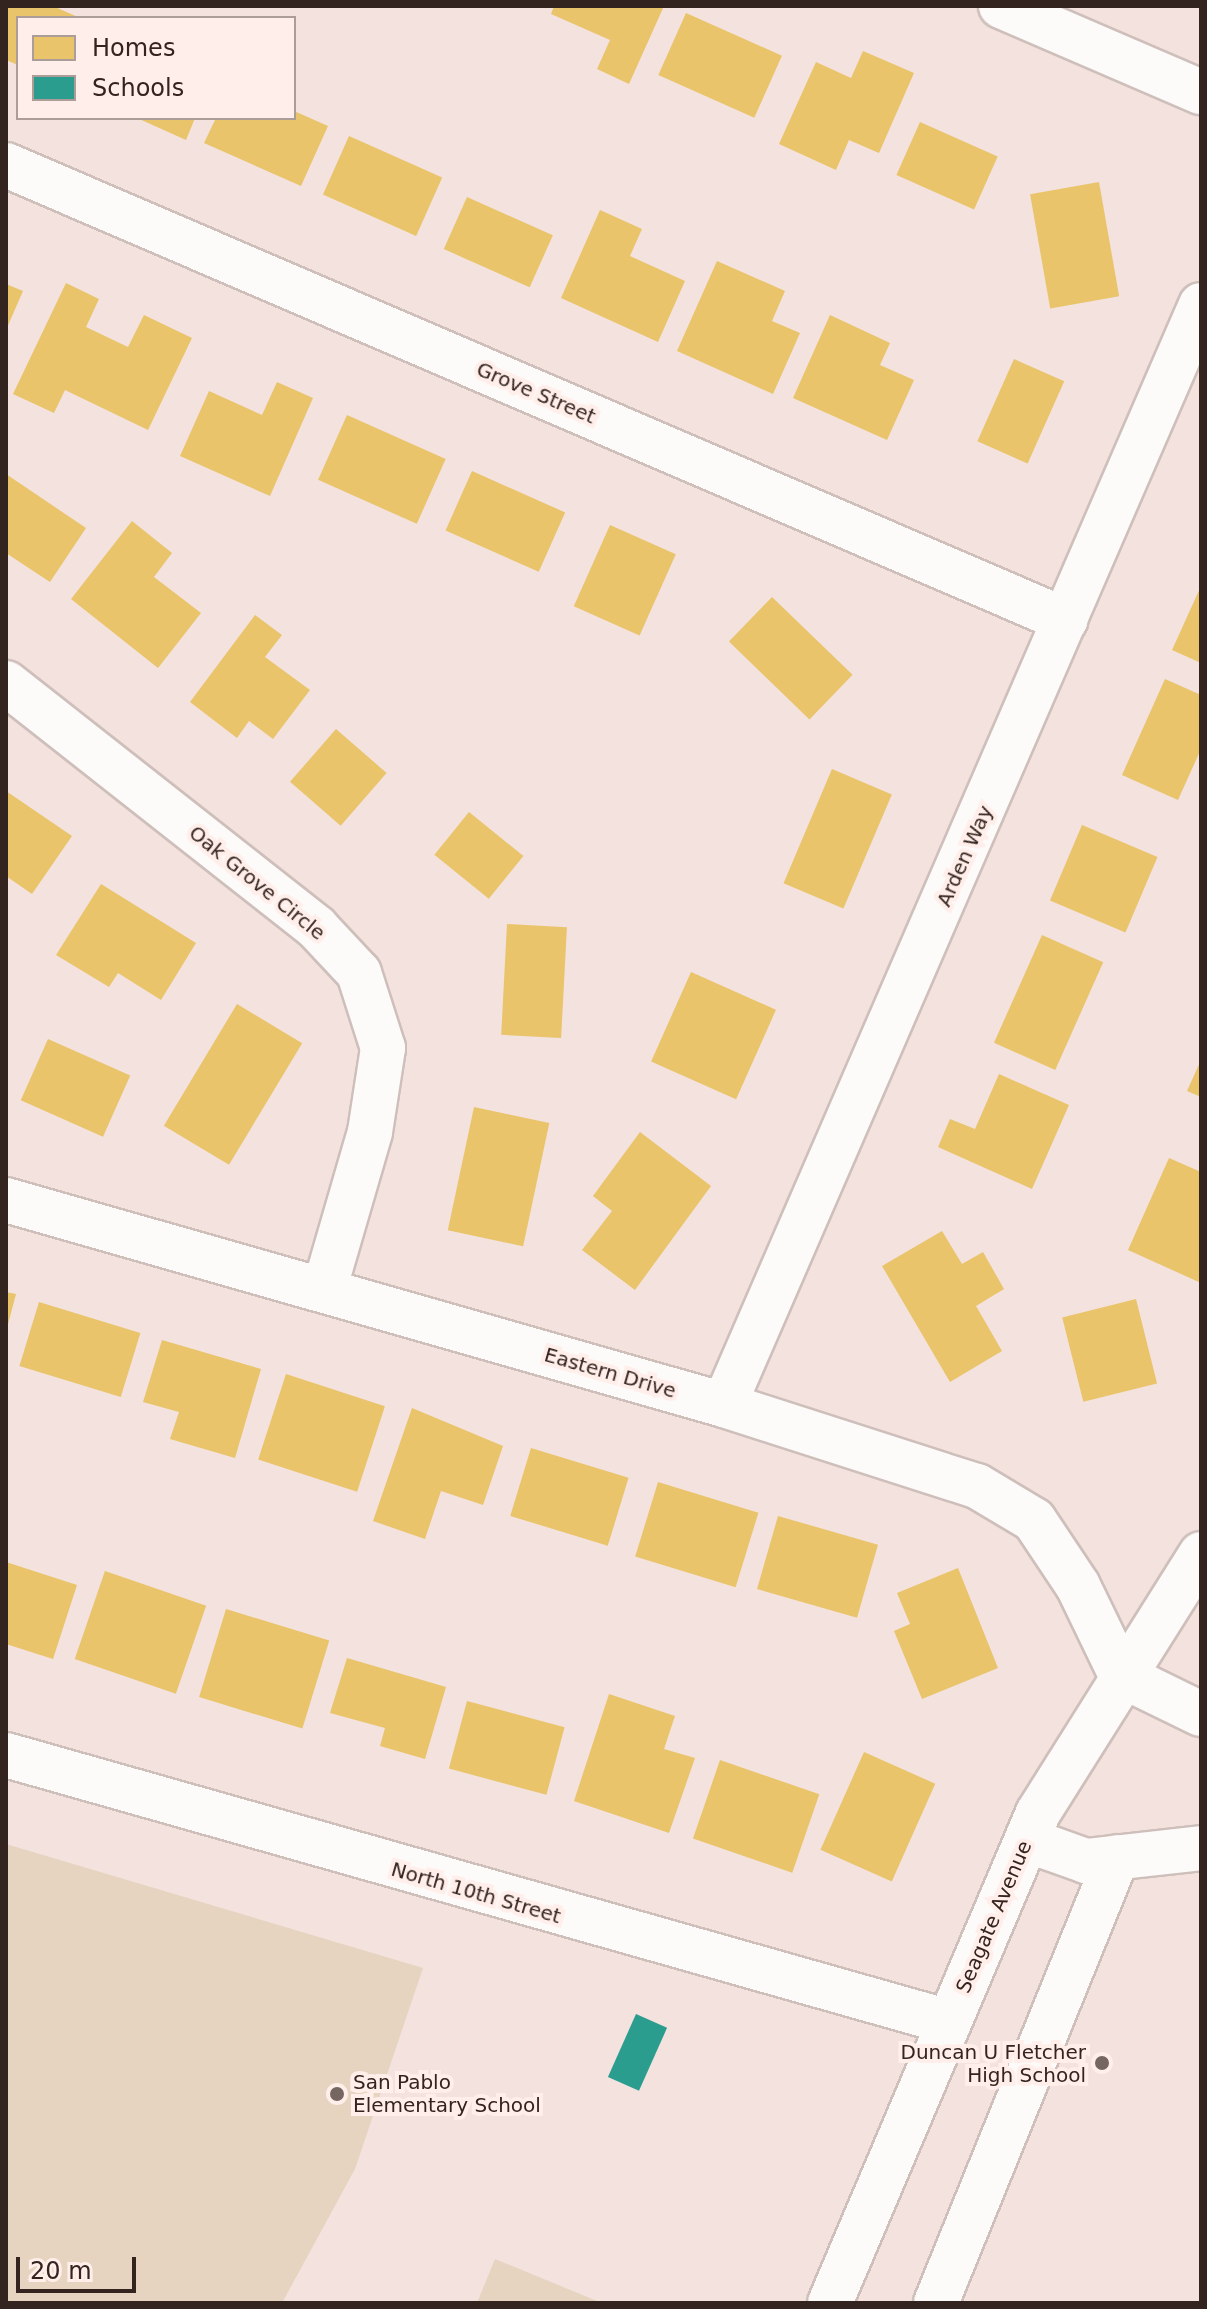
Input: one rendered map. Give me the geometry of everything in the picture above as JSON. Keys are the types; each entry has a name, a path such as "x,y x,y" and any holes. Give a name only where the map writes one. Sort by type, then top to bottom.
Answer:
{"street":[{"path":"1001,6 1201,92"},
{"name":"Grove Street","path":"6,165 1065,620"},
{"name":"Arden Way","path":"724,1405 1201,305"},
{"name":"Oak Grove Circle","path":"6,683 316,927 359,973 383,1048 370,1132 324,1290"},
{"name":"Eastern Drive","path":"6,1200 724,1405 962,1480 1034,1520 1078,1586 1121,1675"},
{"name":"Seagate Avenue","path":"830,2303 1027,1840 1121,1675 1201,1554"},
{"path":"1121,1675 1201,1714"},
{"name":"North 10th Street","path":"6,1755 949,2022"},
{"path":"1027,1840 1086,1861 1201,1848"},
{"path":"936,2303 1117,1857"}],"shaded area":[{"path":"6,1844 423,1968 355,2169 282,2303 6,2303"},
{"path":"495,2259 602,2303 477,2303"}],"building: Homes":[{"path":"6,6 53,6 76,16 16,16 16,64 6,60"},
{"path":"554,6 664,6 629,84 597,69 610,40 551,14"},
{"path":"686,13 782,56 754,118 658,75"},
{"path":"863,51 914,73 879,153 849,140 836,170 779,144 816,62 851,78"},
{"path":"296,112 328,126 301,186 204,143 215,120 296,120"},
{"path":"141,120 194,120 186,140"},
{"path":"920,122 998,157 974,210 896,175"},
{"path":"349,136 442,177 416,236 323,194"},
{"path":"1099,182 1119,296 1050,308 1030,194"},
{"path":"467,197 553,235 530,287 444,249"},
{"path":"600,210 642,229 630,256 685,281 658,342 561,298"},
{"path":"717,261 785,291 772,321 800,333 773,394 677,351"},
{"path":"66,283 99,299 86,327 128,347 144,315 192,338 148,430 65,390 54,413 13,394"},
{"path":"6,284 23,291 6,330"},
{"path":"830,315 890,343 880,365 914,380 887,440 793,398"},
{"path":"1014,359 1064,381 1028,464 977,441"},
{"path":"277,382 313,398 270,496 180,456 209,391 262,415"},
{"path":"347,415 446,459 417,524 318,480"},
{"path":"472,471 565,512 539,572 446,530"},
{"path":"6,474 86,528 50,582 6,553"},
{"path":"132,521 172,553 154,577 201,613 158,668 71,599"},
{"path":"610,525 676,554 640,636 574,606"},
{"path":"1201,586 1201,663 1172,650"},
{"path":"772,597 853,675 809,719 729,642"},
{"path":"255,615 282,635 265,657 310,690 273,739 249,721 237,738 190,702"},
{"path":"1165,679 1201,695 1201,749 1178,800 1122,775"},
{"path":"336,729 387,773 341,826 290,782"},
{"path":"832,769 892,794 843,909 784,883"},
{"path":"6,791 72,836 32,894 6,876"},
{"path":"469,812 523,856 489,899 434,855"},
{"path":"1082,825 1157,857 1125,933 1050,900"},
{"path":"101,884 196,943 161,1000 118,973 109,987 56,955"},
{"path":"507,924 567,927 561,1038 501,1035"},
{"path":"1042,935 1103,962 1055,1070 994,1043"},
{"path":"691,972 776,1010 736,1099 651,1062"},
{"path":"237,1004 302,1043 229,1165 164,1126"},
{"path":"48,1039 130,1076 103,1137 21,1100"},
{"path":"1201,1060 1201,1097 1187,1091"},
{"path":"999,1074 1069,1105 1032,1189 938,1147 950,1119 975,1129"},
{"path":"474,1107 549,1123 523,1246 448,1230"},
{"path":"640,1132 711,1186 635,1290 582,1250 612,1211 593,1196"},
{"path":"1169,1158 1201,1172 1201,1283 1128,1250"},
{"path":"942,1231 962,1264 983,1252 1004,1289 976,1306 1002,1351 950,1382 882,1266"},
{"path":"6,1292 16,1294 7,1328 6,1328"},
{"path":"1136,1299 1157,1383 1083,1402 1062,1317"},
{"path":"39,1302 140,1333 121,1397 19,1366"},
{"path":"162,1340 261,1369 235,1458 170,1439 179,1412 143,1402"},
{"path":"286,1374 385,1406 357,1492 258,1460"},
{"path":"412,1408 503,1446 483,1505 441,1491 425,1539 373,1521"},
{"path":"531,1448 629,1478 608,1546 510,1516"},
{"path":"658,1482 758,1513 736,1587 635,1557"},
{"path":"778,1516 878,1545 857,1618 757,1589"},
{"path":"6,1562 77,1585 53,1659 6,1644"},
{"path":"958,1568 998,1668 922,1699 894,1631 910,1624 897,1593"},
{"path":"105,1571 206,1606 176,1694 75,1659"},
{"path":"226,1609 329,1641 302,1729 199,1697"},
{"path":"347,1658 446,1687 425,1759 380,1746 385,1728 330,1713"},
{"path":"609,1694 675,1716 664,1749 695,1758 669,1833 574,1801"},
{"path":"467,1701 565,1727 546,1795 449,1769"},
{"path":"864,1752 935,1784 892,1881 820,1850"},
{"path":"720,1760 819,1794 792,1873 693,1838"}],"building: Schools":[{"path":"636,2014 667,2028 639,2091 608,2077"}],"place":[{"name":"Duncan U Fletcher High School","path":"1102,2063"},
{"name":"San Pablo Elementary School","path":"337,2094"}]}
